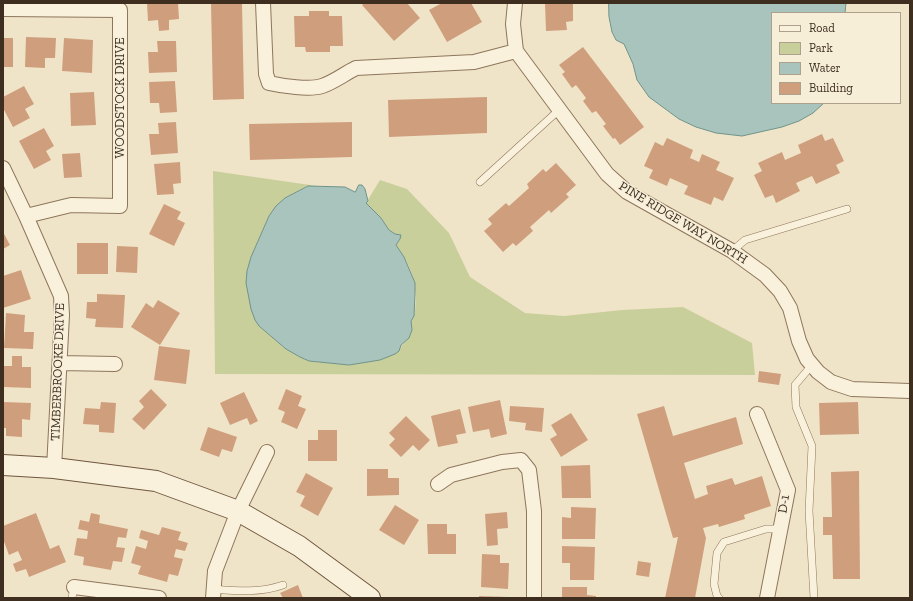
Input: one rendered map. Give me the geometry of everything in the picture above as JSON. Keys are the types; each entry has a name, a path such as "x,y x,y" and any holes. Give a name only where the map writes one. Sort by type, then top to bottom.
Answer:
{"street":[{"path":"263,3 266,74 269,83 286,87 320,87 356,68 474,62 516,51 513,24 515,3"},
{"name":"WOODSTOCK DRIVE","path":"3,9 120,10 120,206 71,205 26,216"},
{"name":"PINE RIDGE WAY NORTH","path":"516,51 607,174 627,192 732,251 765,275 780,291 790,308 799,341 807,359 818,372 831,382 852,389 910,391"},
{"name":"TIMBERBROOKE DRIVE","path":"3,168 61,296 62,315 54,468"},
{"path":"60,362 115,364"},
{"name":"D-1","path":"757,414 788,490 767,598"},
{"path":"213,594 215,571 238,511 267,452"},
{"path":"438,484 451,475 502,462 521,460 529,470 534,511 534,598"},
{"path":"3,465 54,468 156,481 238,511 299,546 370,598"},
{"path":"73,592 159,598"}],"lane":[{"path":"480,182 559,110"},
{"path":"732,251 745,240 847,210"},
{"path":"812,365 795,385 796,407 812,446 809,511 814,598"},
{"path":"720,598 717,596 714,584 717,553 724,542 766,529 780,529"},
{"path":"213,594 270,590 284,585"}],"green space":[{"path":"213,171 317,186 307,186 285,198 269,216 251,257 247,271 259,326 286,349 309,361 349,365 380,360 399,351 411,333 411,320 416,306 415,287 410,269 396,245 400,239 389,230 381,218 366,203 380,180 407,189 449,233 470,277 525,313 564,316 622,310 683,307 752,343 755,375 215,374"}],"water":[{"path":"609,3 846,3 845,12 771,12 771,104 823,104 813,113 799,121 782,127 742,136 716,133 696,127 679,119 649,97 637,80 633,64 624,44 616,40 612,32 609,17"},
{"path":"359,185 362,185 365,189 368,201 366,203 381,218 389,230 395,234 401,235 396,245 404,257 415,283 414,316 411,321 412,330 409,338 401,345 399,351 380,360 349,365 309,361 286,349 259,326 251,309 246,283 247,271 251,257 269,216 276,206 285,198 308,186 345,187 355,192"}],"building":[{"path":"147,3 178,3 179,19 169,20 169,30 159,31 158,20 148,21"},
{"path":"211,3 242,3 244,99 213,100"},
{"path":"364,3 407,3 420,18 394,41 362,5"},
{"path":"442,3 471,3 482,22 447,42 429,10"},
{"path":"545,3 573,3 573,21 566,22 567,30 546,31"},
{"path":"309,11 329,11 329,16 342,16 343,46 330,46 330,52 306,52 305,47 295,47 294,16 309,16"},
{"path":"26,37 56,38 55,58 45,58 45,68 25,67"},
{"path":"3,38 13,38 13,67 3,67"},
{"path":"64,38 93,40 92,73 62,71"},
{"path":"157,41 176,41 177,72 149,73 148,52 158,52"},
{"path":"583,47 644,127 620,145 615,138 613,139 603,126 606,124 596,111 592,113 583,101 586,98 576,85 572,88 562,74 565,72 559,65"},
{"path":"175,81 177,112 160,113 159,103 150,103 149,82"},
{"path":"24,86 34,104 25,109 30,118 13,127 3,108 3,97"},
{"path":"94,92 96,125 71,126 70,93"},
{"path":"487,97 487,133 389,137 388,100"},
{"path":"176,122 178,153 151,155 149,134 159,134 158,123"},
{"path":"352,122 352,157 250,160 249,124"},
{"path":"44,128 54,146 46,151 51,160 34,169 19,141"},
{"path":"822,134 825,141 833,138 844,161 836,165 840,173 816,184 812,176 796,183 800,191 776,203 773,195 765,198 754,175 762,171 758,163 782,152 785,160 801,153 798,145"},
{"path":"667,138 693,150 690,158 699,162 702,154 720,162 716,170 734,178 723,201 714,197 711,205 684,194 688,186 670,178 667,186 649,178 653,170 644,166 655,142 663,146"},
{"path":"80,153 82,177 64,178 62,154"},
{"path":"180,162 181,183 173,184 174,194 157,195 154,164"},
{"path":"556,163 576,185 566,194 569,197 551,213 549,210 530,227 533,231 516,246 513,243 503,252 484,231 492,224 488,219 506,203 509,206 529,188 527,184 543,169 546,172"},
{"path":"164,204 181,212 177,219 185,223 174,246 149,234"},
{"path":"3,232 10,245 3,249"},
{"path":"77,243 108,243 108,274 77,274"},
{"path":"117,246 138,247 137,273 116,272"},
{"path":"21,270 31,299 3,308 3,276"},
{"path":"97,294 125,295 123,328 95,327 96,319 86,318 87,302 97,302"},
{"path":"158,300 180,313 160,345 131,327 146,303 153,308"},
{"path":"6,313 25,315 24,332 34,332 33,349 4,348"},
{"path":"159,346 190,350 186,384 154,380"},
{"path":"12,356 22,356 22,367 31,367 31,388 3,387 3,366 12,366"},
{"path":"759,371 781,374 779,385 758,382"},
{"path":"151,389 167,405 144,430 132,419 144,407 139,401"},
{"path":"286,389 302,396 298,406 306,409 297,429 281,422 285,412 278,409"},
{"path":"244,392 258,421 250,425 247,418 230,425 220,403"},
{"path":"500,400 507,434 491,438 489,429 473,432 468,407"},
{"path":"3,402 31,403 30,420 22,419 22,437 6,436 6,428 3,428"},
{"path":"101,402 116,403 114,433 99,432 99,425 83,424 85,408 100,409"},
{"path":"858,402 859,434 820,435 819,403"},
{"path":"510,406 544,408 542,432 525,430 526,423 509,421"},
{"path":"664,406 673,436 736,417 743,444 684,463 695,499 708,494 706,486 732,478 735,485 762,476 771,506 744,515 745,519 719,527 718,524 703,528 706,538 695,598 665,598 678,537 673,538 637,414"},
{"path":"460,409 466,433 456,435 458,443 438,447 431,416"},
{"path":"571,413 588,440 561,457 550,439 557,435 551,425"},
{"path":"406,416 430,440 419,451 413,445 401,457 389,445 395,439 389,433"},
{"path":"208,427 237,437 232,452 222,449 219,457 200,450"},
{"path":"318,430 337,430 337,461 308,461 308,440 318,440"},
{"path":"590,465 591,498 562,498 561,466"},
{"path":"367,469 388,469 388,478 399,478 399,495 367,496"},
{"path":"859,471 860,579 833,579 832,535 823,535 823,517 832,517 831,472"},
{"path":"306,473 333,488 318,516 300,506 305,496 296,492"},
{"path":"395,505 419,520 404,545 379,530"},
{"path":"571,507 596,508 595,539 562,539 562,517 571,518"},
{"path":"507,512 508,528 497,529 498,545 487,546 485,514"},
{"path":"36,513 50,549 59,545 66,562 29,577 26,569 16,572 13,564 22,560 18,551 9,555 3,539 3,526"},
{"path":"91,513 100,515 99,523 128,529 126,538 118,537 116,547 125,548 122,562 113,561 111,570 83,565 84,557 74,555 77,538 87,539 88,531 78,529 80,520 89,522"},
{"path":"427,524 447,524 447,534 456,534 456,554 428,554"},
{"path":"162,527 181,532 178,540 188,543 185,551 176,549 174,557 183,559 178,576 169,574 167,582 138,574 141,566 131,563 136,546 146,549 148,541 139,538 141,530 159,535"},
{"path":"562,546 595,547 594,580 570,580 570,563 562,563"},
{"path":"482,554 500,555 500,563 509,563 508,589 481,587"},
{"path":"638,561 651,563 649,577 636,575"},
{"path":"298,585 303,598 283,598 280,593"},
{"path":"562,587 587,587 587,595 596,596 596,598 562,598"},
{"path":"479,596 509,597 509,598 479,598"}]}
